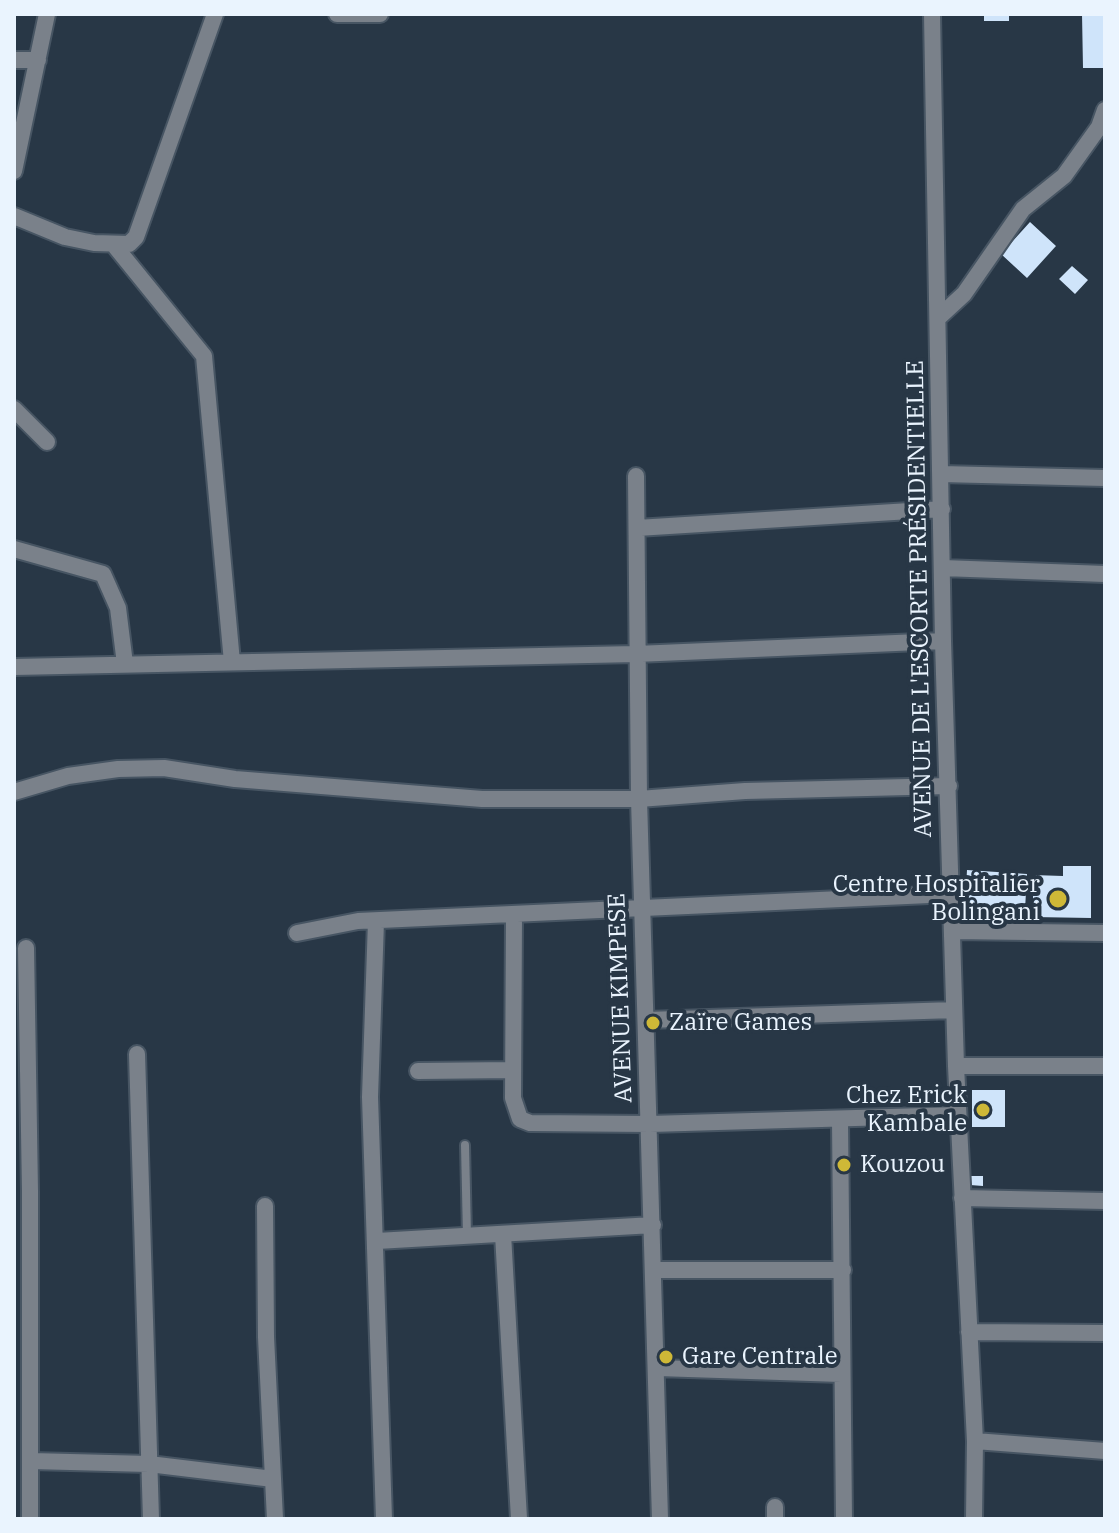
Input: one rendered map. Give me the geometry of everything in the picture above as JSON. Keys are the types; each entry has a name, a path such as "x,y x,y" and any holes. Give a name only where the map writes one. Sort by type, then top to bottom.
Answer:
{"street":[{"path":"14,171 47,14"},
{"path":"14,216 65,237 114,245 129,244 142,226 215,14"},
{"path":"337,14 380,14"},
{"name":"AVENUE DE L'ESCORTE PRÉSIDENTIELLE","path":"932,14 943,641 956,1066 975,1441 974,1519"},
{"path":"14,60 38,60"},
{"path":"938,318 964,294 1023,209 1064,176 1099,127 1105,110"},
{"path":"114,245 204,356 232,662"},
{"path":"14,409 47,442"},
{"path":"941,474 1105,478"},
{"name":"AVENUE KIMPESE","path":"636,476 639,799 658,1368 660,1519"},
{"path":"637,528 942,509"},
{"path":"14,549 103,574 118,608 125,664"},
{"path":"943,568 1105,574"},
{"path":"14,667 636,654 943,641"},
{"path":"14,792 68,776 118,769 164,768 235,779 482,799 639,799 745,791 949,786"},
{"path":"297,933 376,921 642,911 951,894"},
{"path":"514,916 514,1111 530,1123 840,1121 958,1115"},
{"path":"376,921 370,1097 384,1519"},
{"path":"953,931 1105,933"},
{"path":"26,948 30,1519"},
{"path":"647,1020 954,1010"},
{"path":"137,1054 151,1519"},
{"path":"956,1066 1105,1066"},
{"path":"418,1071 513,1070"},
{"path":"840,1121 844,1519"},
{"path":"962,1198 1105,1201"},
{"path":"265,1206 266,1337 275,1519"},
{"path":"377,1241 653,1225"},
{"path":"503,1234 519,1519"},
{"path":"655,1270 843,1270"},
{"path":"969,1332 1105,1333"},
{"path":"658,1368 841,1374"},
{"path":"975,1441 1105,1451"},
{"path":"31,1461 149,1464 273,1479"}],"lane":[{"path":"465,1145 467,1236"}],"building":[{"path":"984,14 1009,14 1009,21 984,21"},
{"path":"1082,14 1104,14 1105,68 1083,68"},
{"path":"1030,222 1056,246 1027,278 1001,254"},
{"path":"1072,266 1088,280 1075,294 1059,279"},
{"path":"1063,866 1091,866 1091,918 1033,917 1033,875 1063,876"},
{"path":"967,870 1027,874 1025,910 965,906"},
{"path":"972,1090 1005,1090 1005,1127 972,1127"},
{"path":"970,1176 983,1176 983,1186 970,1185"}],"place":[{"name":"Centre Hospitalier Bolingani","path":"1058,899"},
{"name":"Zaïre Games","path":"653,1023"},
{"name":"Chez Erick Kambale","path":"983,1110"},
{"name":"Kouzou","path":"844,1165"},
{"name":"Gare Centrale","path":"666,1357"}]}
